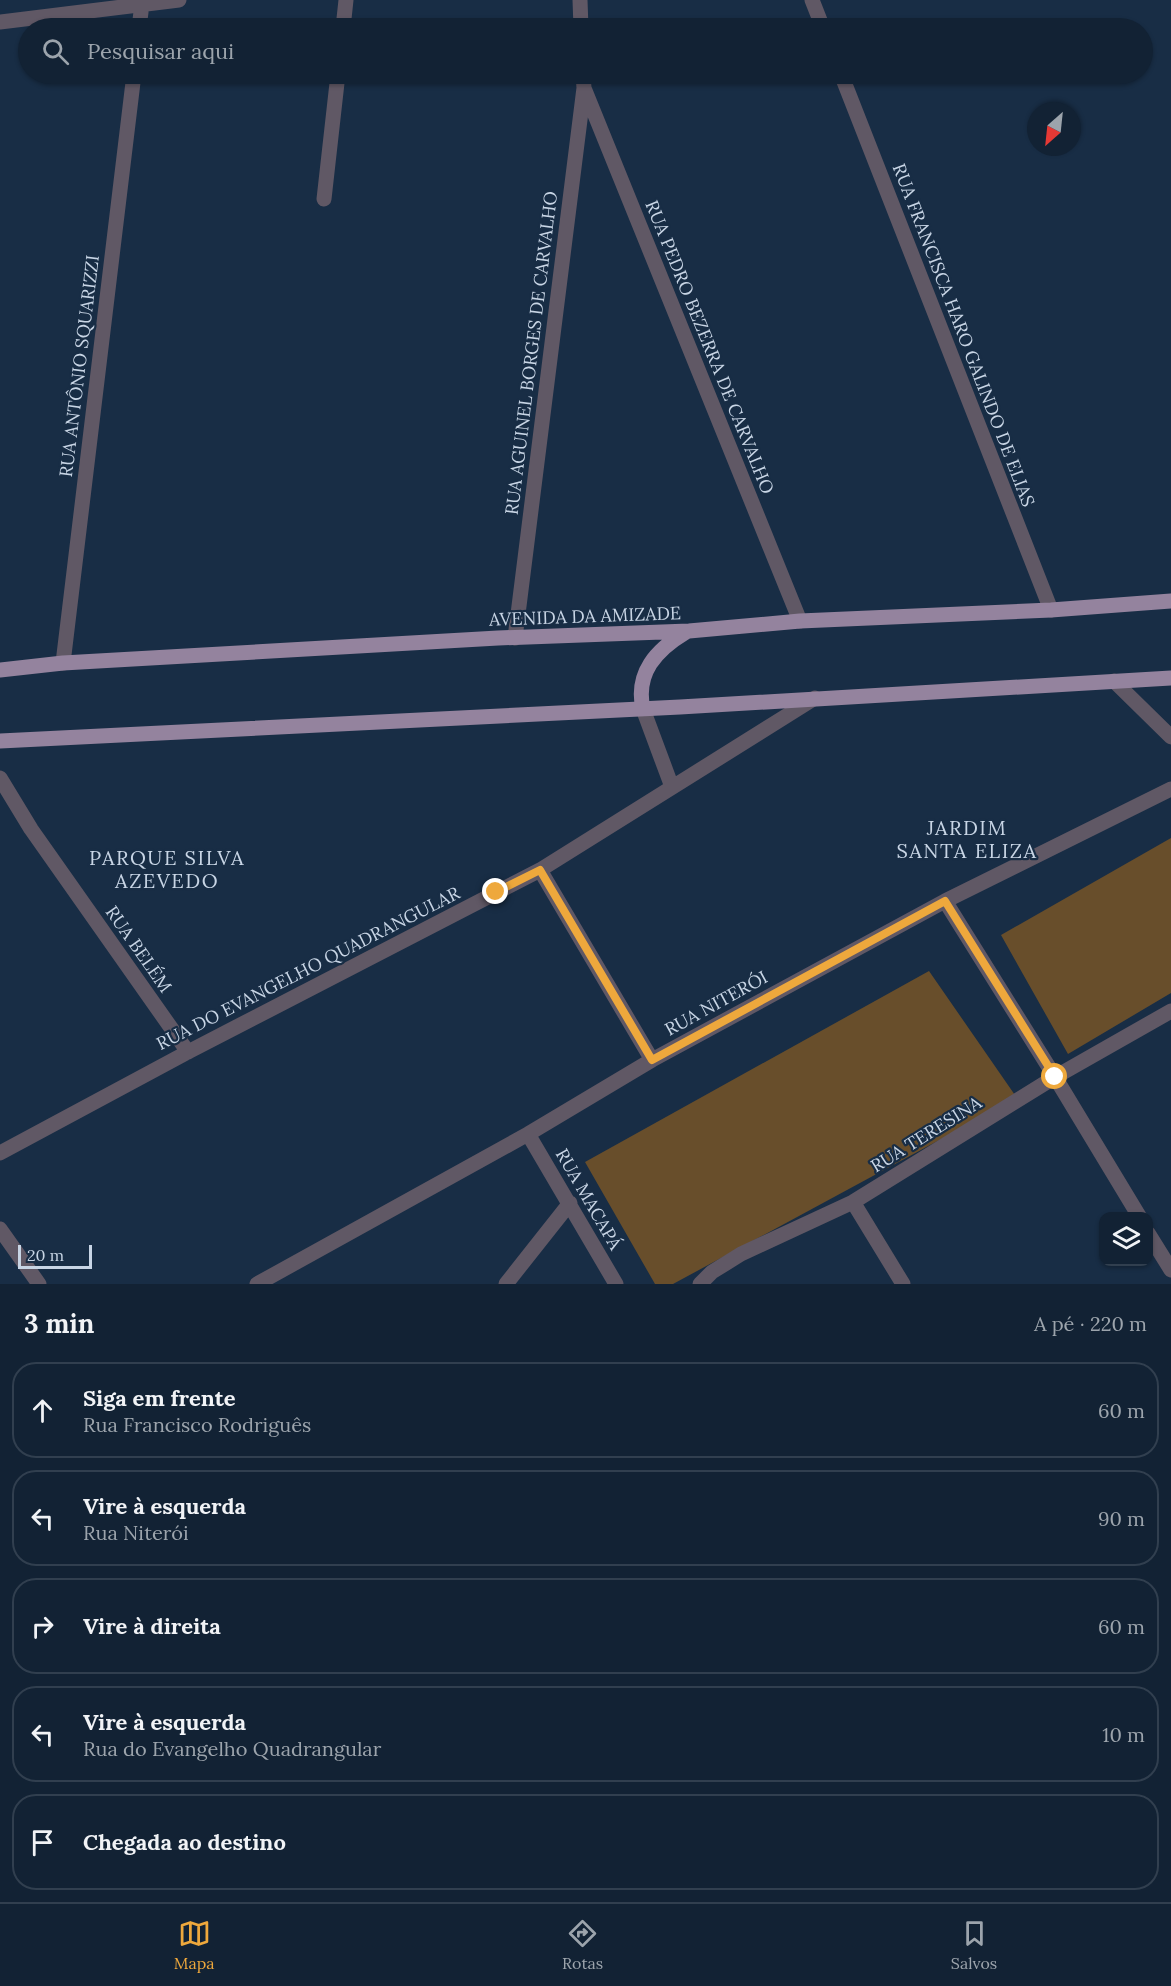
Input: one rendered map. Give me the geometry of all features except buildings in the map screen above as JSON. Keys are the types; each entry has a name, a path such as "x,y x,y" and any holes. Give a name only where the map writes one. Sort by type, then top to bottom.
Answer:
{"main road":[{"name":"AVENIDA DA AMIZADE","path":"0,670 63,663 515,638 689,631 800,621 1051,610 1171,601"},
{"path":"643,709 640,694 643,678 665,645 689,631"},
{"path":"0,741 643,709 1171,678"}],"street":[{"path":"32,18 179,0"},
{"path":"344,18 346,0"},
{"path":"580,0 581,18"},
{"path":"812,0 819,18"},
{"path":"140,18 142,4"},
{"path":"0,22 18,20"},
{"name":"RUA ANTÔNIO SQUARIZZI","path":"63,663 133,84"},
{"path":"324,199 337,84"},
{"name":"RUA AGUINEL BORGES DE CARVALHO","path":"515,638 584,84"},
{"name":"RUA PEDRO BEZERRA DE CARVALHO","path":"585,84 800,621"},
{"name":"RUA FRANCISCA HARO GALINDO DE ELIAS","path":"845,84 1051,610"},
{"path":"1114,681 1171,737"},
{"name":"RUA DO EVANGELHO QUADRANGULAR","path":"0,1153 188,1052 540,870 815,698"},
{"path":"643,709 672,787"},
{"name":"RUA BELÉM","path":"0,778 31,830 188,1052"},
{"name":"RUA NITERÓI","path":"257,1284 528,1134 652,1060 945,901 1171,789"},
{"path":"540,870 652,1060"},
{"path":"945,901 1137,1212"},
{"name":"RUA TERESINA","path":"700,1284 712,1272 741,1254 853,1202 1055,1077 1171,1011"},
{"name":"RUA MACAPÁ","path":"528,1134 616,1284"},
{"path":"853,1202 903,1284"},
{"path":"506,1284 570,1203"},
{"path":"0,1229 39,1284"},
{"path":"1153,1240 1171,1270"}],"shaded area":[{"path":"1171,838 1171,993 1068,1054 1001,935"},
{"path":"929,971 1017,1098 673,1284 655,1284 585,1162"}],"district":[{"name":"JARDIM SANTA ELIZA","path":"967,838"},
{"name":"PARQUE SILVA AZEVEDO","path":"167,868"}],"route":[{"path":"496,892 540,870 652,1060 945,901 1055,1077"}]}
